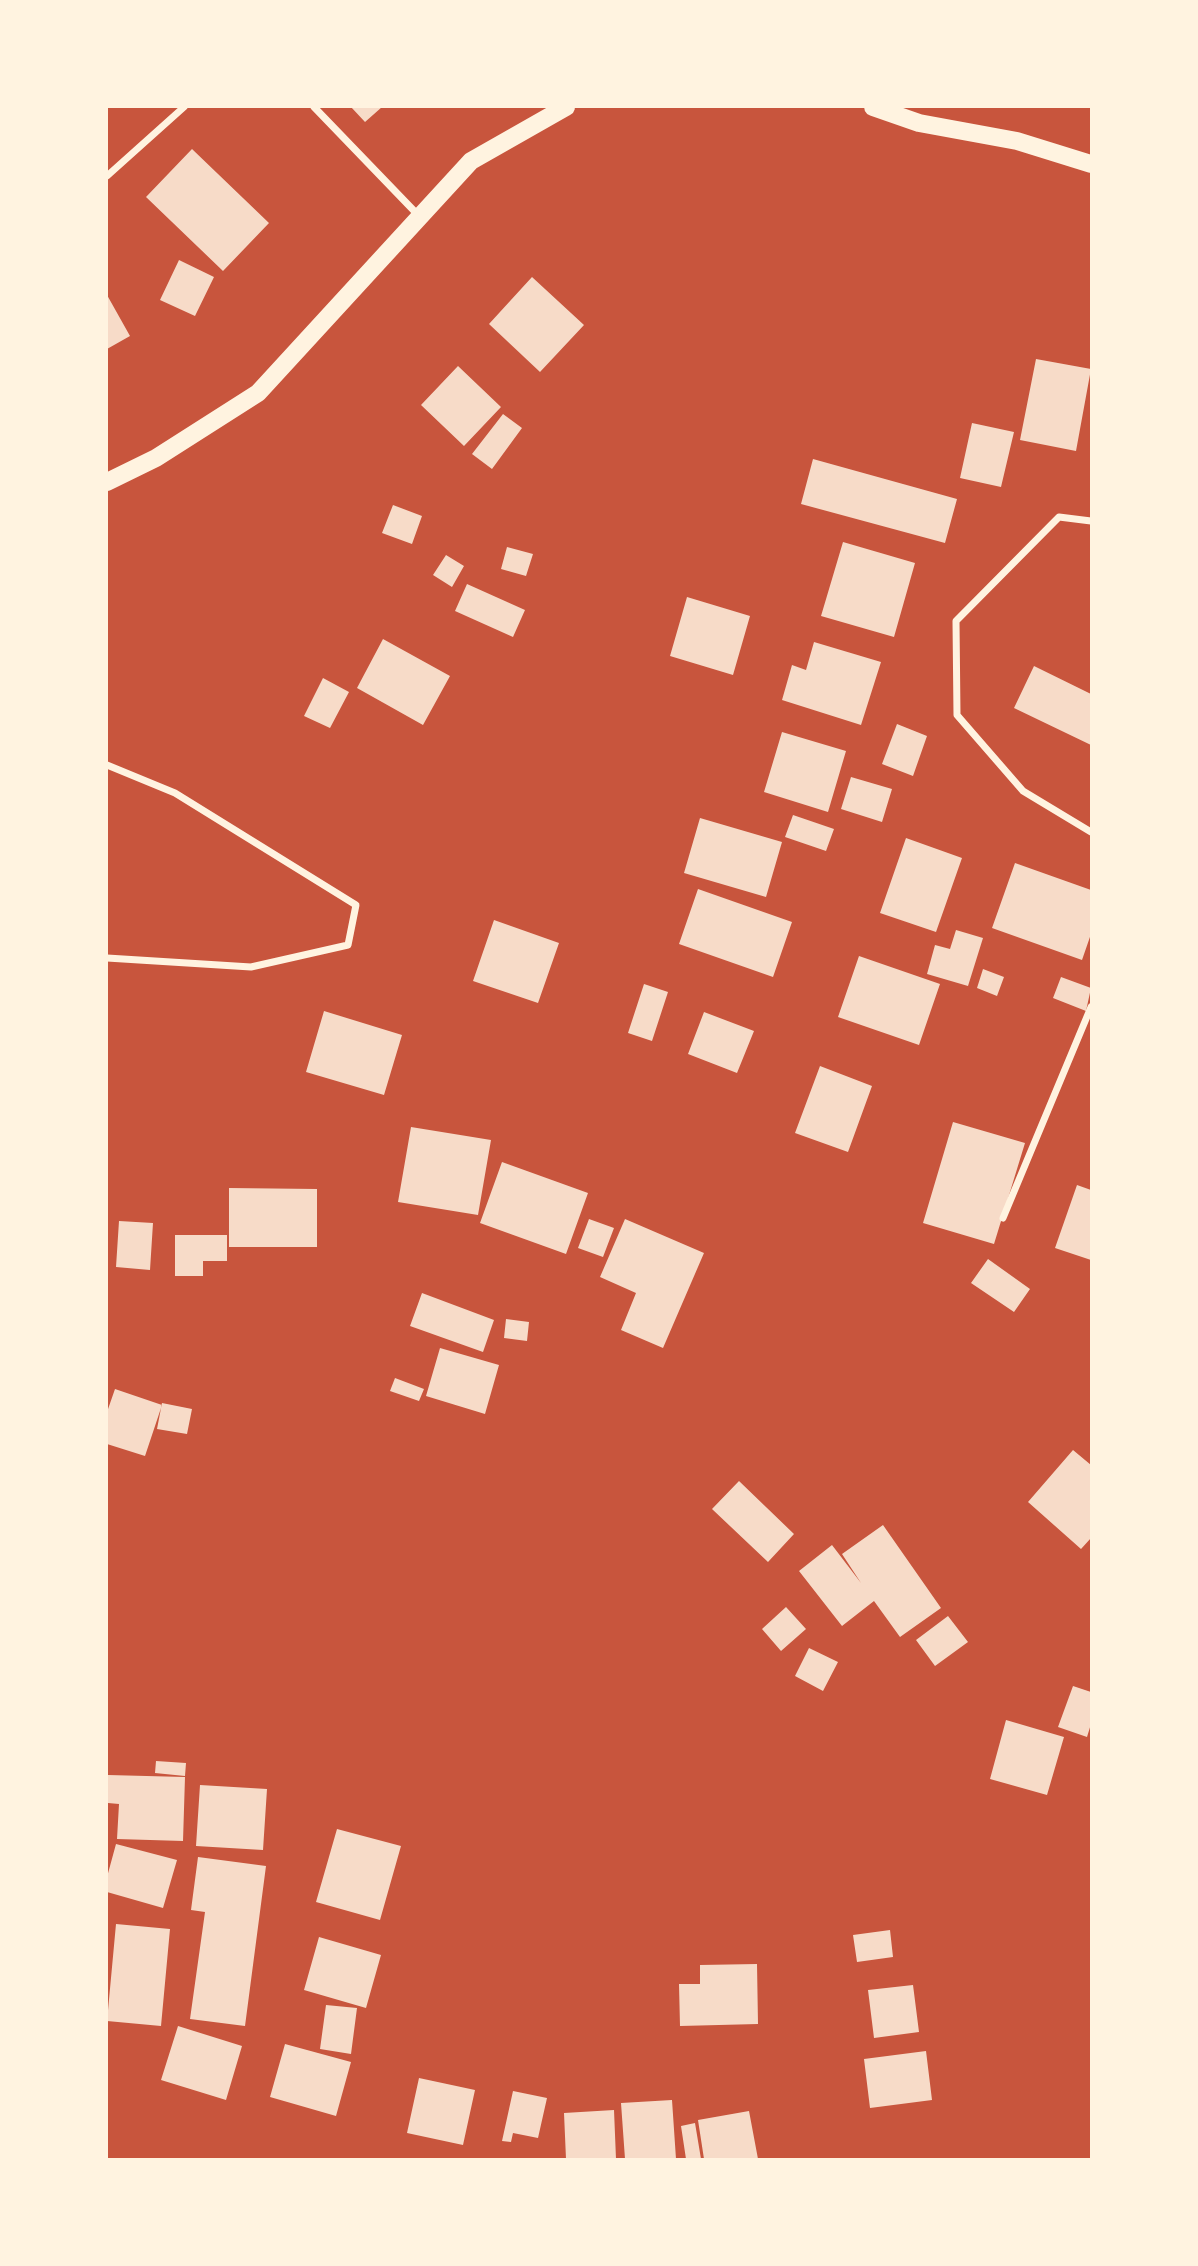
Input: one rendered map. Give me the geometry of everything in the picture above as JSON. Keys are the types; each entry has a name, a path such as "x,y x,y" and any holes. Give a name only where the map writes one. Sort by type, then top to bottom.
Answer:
{"main road":[{"path":"107,482 156,458 258,393 471,161 566,107"},
{"path":"873,107 919,124 1017,141 1091,164"}],"street":[{"path":"107,176 184,107"},
{"path":"314,107 420,217"},
{"path":"1091,521 1059,517 956,621 957,715 1023,791 1091,832"},
{"path":"107,765 175,793 356,905 348,945 251,967 107,958"},
{"path":"1003,1218 1091,1007"}],"building":[{"path":"351,107 382,107 365,122"},
{"path":"192,149 269,223 223,271 146,197"},
{"path":"179,260 214,277 195,316 160,300"},
{"path":"532,277 584,325 540,372 489,324"},
{"path":"107,295 130,336 107,349"},
{"path":"1036,359 1091,369 1076,451 1020,440"},
{"path":"458,366 501,407 464,446 421,405"},
{"path":"503,414 522,428 492,469 472,454"},
{"path":"972,423 1014,432 1001,487 960,478"},
{"path":"813,459 957,499 945,543 801,504"},
{"path":"393,505 422,516 412,544 382,533"},
{"path":"843,542 915,563 894,637 821,616"},
{"path":"507,547 533,554 526,576 501,569"},
{"path":"446,555 464,566 452,587 433,575"},
{"path":"467,584 525,610 513,637 455,611"},
{"path":"687,597 750,616 733,675 670,656"},
{"path":"383,639 450,676 423,725 357,688"},
{"path":"814,642 881,662 861,725 782,700 792,665 806,670"},
{"path":"1034,666 1091,694 1091,745 1014,708"},
{"path":"323,678 349,692 330,728 304,716"},
{"path":"897,724 927,736 913,776 882,764"},
{"path":"782,732 846,751 828,812 764,792"},
{"path":"851,777 892,789 882,822 841,809"},
{"path":"793,815 834,829 826,851 785,837"},
{"path":"700,818 782,842 766,897 684,873"},
{"path":"906,838 962,858 936,932 880,913"},
{"path":"1015,863 1091,890 1091,934 1082,960 992,928"},
{"path":"698,889 792,922 773,977 679,944"},
{"path":"494,920 559,943 538,1003 473,981"},
{"path":"956,930 983,938 968,986 927,974 935,945 950,949"},
{"path":"859,956 940,984 919,1045 838,1017"},
{"path":"983,969 1004,977 997,996 977,988"},
{"path":"1061,977 1091,988 1086,1011 1053,998"},
{"path":"644,984 668,992 652,1041 628,1033"},
{"path":"324,1011 402,1035 384,1095 306,1072"},
{"path":"704,1012 754,1031 737,1073 688,1054"},
{"path":"820,1066 872,1086 848,1152 795,1133"},
{"path":"953,1122 1025,1143 994,1244 923,1223"},
{"path":"411,1127 491,1140 478,1215 398,1202"},
{"path":"502,1162 588,1193 566,1254 480,1223"},
{"path":"1077,1185 1091,1190 1091,1260 1055,1248"},
{"path":"229,1188 317,1189 317,1247 229,1247"},
{"path":"589,1219 614,1228 603,1257 578,1248"},
{"path":"625,1219 704,1253 663,1348 621,1330 636,1293 600,1277"},
{"path":"119,1221 153,1223 150,1270 116,1267"},
{"path":"175,1235 227,1235 227,1261 203,1261 203,1276 175,1276"},
{"path":"988,1259 1030,1289 1014,1312 971,1283"},
{"path":"422,1293 494,1320 483,1352 410,1326"},
{"path":"506,1319 529,1322 527,1341 504,1338"},
{"path":"440,1348 499,1365 485,1414 426,1396"},
{"path":"395,1378 424,1389 419,1401 390,1391"},
{"path":"115,1389 162,1405 145,1456 107,1444 107,1412"},
{"path":"162,1403 192,1409 187,1434 157,1429"},
{"path":"1073,1450 1091,1465 1091,1538 1081,1549 1028,1502"},
{"path":"739,1481 794,1534 768,1562 712,1509"},
{"path":"883,1525 941,1608 900,1637 874,1601 842,1626 799,1571 832,1545 861,1583 842,1554"},
{"path":"786,1607 806,1629 781,1651 762,1629"},
{"path":"948,1616 968,1642 935,1666 916,1640"},
{"path":"809,1648 838,1662 823,1691 795,1676"},
{"path":"1073,1686 1091,1692 1091,1724 1087,1737 1058,1727"},
{"path":"1006,1720 1064,1737 1047,1795 990,1779"},
{"path":"156,1761 186,1763 185,1776 155,1773"},
{"path":"108,1775 185,1777 183,1841 117,1839 119,1804 108,1803"},
{"path":"200,1785 267,1789 263,1850 196,1846"},
{"path":"337,1829 401,1846 380,1920 316,1902"},
{"path":"116,1844 177,1860 163,1908 107,1892 107,1877"},
{"path":"198,1857 266,1866 245,2026 190,2019 205,1912 191,1910"},
{"path":"116,1924 170,1929 161,2026 107,2021"},
{"path":"890,1930 893,1957 857,1962 853,1935"},
{"path":"319,1937 381,1955 366,2008 304,1990"},
{"path":"757,1964 758,2024 680,2026 679,1984 700,1984 700,1965"},
{"path":"913,1985 919,2032 874,2038 868,1990"},
{"path":"326,2005 357,2008 351,2054 320,2049"},
{"path":"178,2026 242,2046 226,2100 161,2080"},
{"path":"285,2044 351,2062 336,2116 270,2097"},
{"path":"926,2051 932,2100 870,2108 864,2059"},
{"path":"419,2078 475,2090 463,2145 407,2133"},
{"path":"513,2091 547,2098 538,2138 513,2133 511,2142 502,2141"},
{"path":"672,2100 676,2159 625,2159 621,2103"},
{"path":"614,2110 616,2159 566,2159 564,2113"},
{"path":"749,2111 758,2159 704,2159 698,2120"},
{"path":"695,2123 701,2159 686,2159 681,2126"}]}
